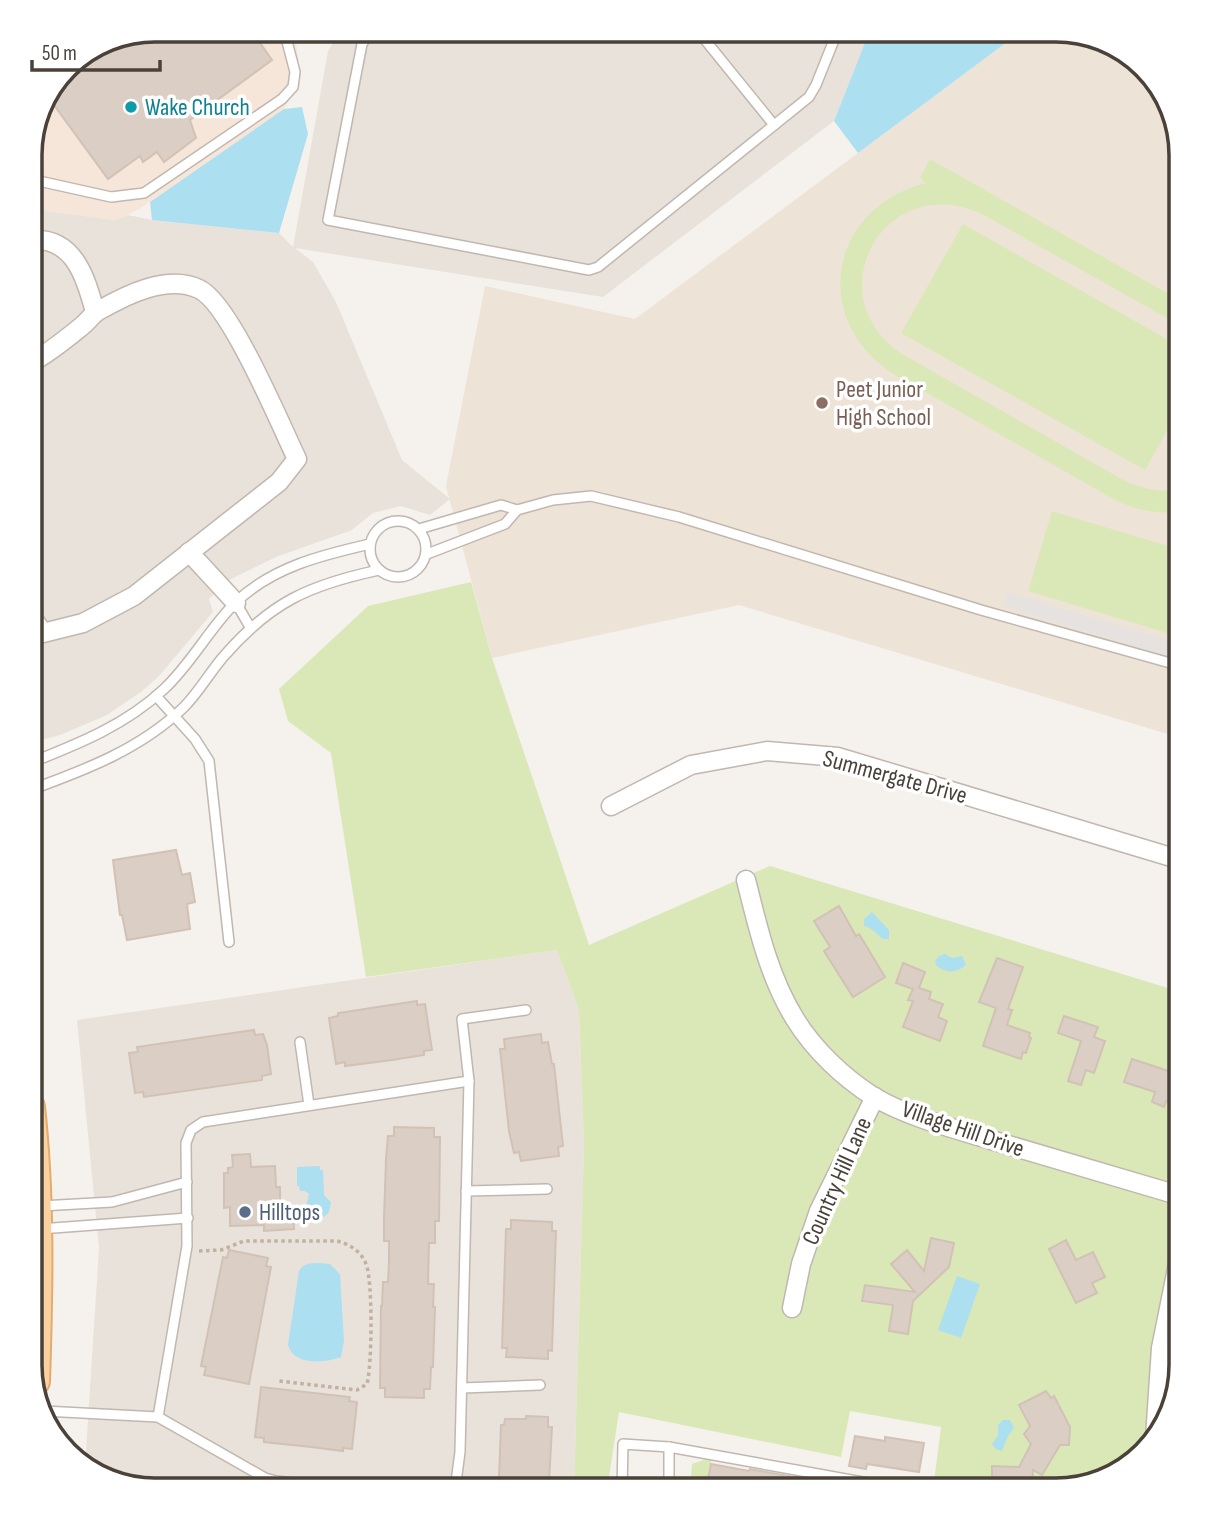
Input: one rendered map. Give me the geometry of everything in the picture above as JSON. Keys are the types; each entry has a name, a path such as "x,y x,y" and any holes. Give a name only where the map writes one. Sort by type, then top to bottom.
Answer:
{"street":[{"path":"42,238 65,248 86,278 95,312"},
{"path":"42,354 84,324 95,312 140,291 169,283 199,289 218,303 237,334 297,459 279,482 134,596 83,623 42,632"},
{"path":"189,552 236,603"},
{"name":"Summergate Drive","path":"611,806 691,765 767,751 838,757 1169,856"},
{"name":"Village Hill Drive","path":"746,880 764,952 778,988 796,1020 819,1050 846,1076 875,1097 926,1120 1169,1192"},
{"name":"Country Hill Lane","path":"792,1308 801,1264 819,1211 875,1097"},
{"path":"1156,1416 1161,1348 1169,1308"}],"lane":[{"path":"42,182 111,197 144,193 282,99 293,87 295,72 287,42"},
{"path":"363,42 328,220 589,270 598,267 809,97 833,42"},
{"path":"707,42 774,125"},
{"path":"419,529 501,505 517,510 553,500 591,496 622,502 1169,663"},
{"path":"427,554 505,524 517,510"},
{"path":"396,520 408,522 419,529 427,545 423,563 408,576 398,578 379,570 373,563 370,544 375,533 384,524 396,520"},
{"path":"42,758 98,735 156,696 236,603 274,575 303,562 370,544"},
{"path":"42,785 109,759 151,735 186,706 222,658 250,627 285,601 323,584 379,570"},
{"path":"236,603 250,627"},
{"path":"156,696 195,739 209,761 229,942"},
{"path":"456,1478 460,1452 469,1081 462,1018 526,1010"},
{"path":"300,1042 309,1105"},
{"path":"158,1417 186,1251 186,1143 191,1130 203,1122 469,1081"},
{"path":"42,1217 187,1182"},
{"path":"466,1191 547,1189"},
{"path":"42,1218 188,1217"},
{"path":"461,1388 540,1385"},
{"path":"52,1411 158,1417 265,1478"},
{"path":"622,1478 623,1444 669,1447 841,1478"},
{"path":"669,1447 669,1478"}],"path":[{"path":"186,1251 221,1250 244,1241 337,1241 347,1243 361,1255 369,1275 370,1359 366,1384 357,1390 279,1381"}],"shaded area":[{"path":"296,42 301,76 284,109 139,209 116,220 42,211 42,147 46,126 61,92 75,75 92,61 133,44"},
{"path":"334,42 865,42 834,121 603,297 295,248 313,262 336,302 402,460 450,499 430,515 401,506 373,513 352,530 276,557 229,580 209,599 213,612 159,676 141,692 107,715 42,740 42,211 115,220 128,215 152,220 279,233 293,247 328,51"},
{"name":"Peet Junior High School","path":"1007,42 1078,44 1093,48 1125,65 1150,92 1157,105 1167,133 1169,155 1169,734 739,605 492,658 446,486 485,286 635,319"},
{"path":"1007,592 1169,640 1169,656 1003,606"},
{"name":"Hilltops","path":"557,950 579,1010 584,1145 574,1478 155,1478 126,1474 98,1463 86,1454 99,1248 77,1020"}],"green space":[{"path":"930,159 1169,294 1169,319 982,214 947,205 916,209 891,223 873,245 863,272 864,301 876,329 902,354 1125,481 1152,490 1169,491 1169,512 1147,511 1115,500 892,373 866,350 849,323 841,295 842,266 851,239 869,215 894,196 926,183 920,178"},
{"path":"963,224 1169,340 1169,427 1145,470 901,333"},
{"path":"1052,511 1169,546 1169,633 1028,591"},
{"path":"471,582 492,658 589,945 770,866 1169,988 1168,1380 1154,1422 1136,1445 1106,1466 1078,1476 935,1478 941,1427 850,1411 841,1457 619,1412 609,1478 574,1478 584,1145 579,1010 557,950 366,977 331,753 288,721 279,689 368,606"},
{"path":"712,1457 708,1478 691,1478 692,1464"}],"water":[{"path":"865,42 1007,42 858,153 834,121"},
{"path":"302,107 308,134 279,233 152,220 150,202 284,109"},
{"path":"872,912 889,930 889,939 883,939 864,926 864,919"},
{"path":"945,954 952,958 962,956 966,965 955,971 943,970 935,961"},
{"path":"320,1166 320,1170 323,1170 324,1195 331,1202 329,1212 324,1217 307,1218 302,1207 306,1207 309,1194 300,1191 297,1186 297,1167"},
{"path":"308,1264 330,1264 340,1274 344,1341 341,1357 310,1361 296,1357 288,1345 299,1271"},
{"path":"957,1276 980,1284 961,1338 938,1330"},
{"path":"1003,1420 1010,1420 1014,1428 1002,1451 992,1444 998,1435 998,1425"}],"building":[{"name":"Wake Church","path":"259,42 272,60 190,120 196,138 164,162 157,152 143,162 140,156 108,179 54,105 75,75 92,61 133,44"},
{"path":"176,850 182,875 190,873 195,902 187,904 190,929 127,940 120,915 113,860"},
{"path":"839,906 885,977 853,997 824,951 830,947 814,921"},
{"path":"997,958 1023,967 1008,1009 1012,1010 1007,1025 1030,1033 1026,1053 1023,1052 1021,1059 983,1046 996,1008 979,1002"},
{"path":"903,963 925,972 919,988 931,992 929,999 943,1004 938,1017 947,1021 940,1041 903,1027 913,1001 908,1000 913,989 896,983"},
{"path":"417,1001 417,1005 425,1004 432,1050 424,1051 424,1055 392,1060 345,1066 345,1062 336,1064 329,1018 338,1016 338,1013"},
{"path":"1064,1016 1098,1027 1094,1037 1105,1041 1094,1073 1086,1070 1081,1085 1068,1081 1081,1041 1058,1033"},
{"path":"254,1030 255,1035 263,1034 267,1045 271,1074 262,1076 262,1080 144,1097 143,1092 135,1093 129,1053 138,1052 137,1047"},
{"path":"541,1034 542,1043 548,1042 554,1064 563,1146 558,1147 559,1156 521,1161 519,1152 514,1153 509,1131 500,1049 505,1049 504,1039"},
{"path":"1132,1059 1169,1071 1169,1102 1166,1101 1164,1107 1152,1102 1155,1092 1124,1082"},
{"path":"394,1127 434,1128 434,1137 440,1137 439,1221 435,1221 435,1243 429,1243 428,1284 434,1284 435,1307 433,1367 430,1389 424,1389 424,1398 385,1397 385,1388 380,1388 381,1306 383,1282 388,1282 389,1260 389,1241 384,1241 386,1159 388,1136 394,1136"},
{"path":"250,1154 251,1167 275,1166 276,1187 280,1187 280,1208 293,1208 294,1229 264,1231 264,1225 230,1226 230,1207 224,1208 224,1173 228,1173 228,1168 233,1167 232,1155"},
{"path":"511,1220 552,1222 552,1231 556,1231 552,1351 548,1350 548,1359 506,1357 507,1348 502,1348 506,1229 511,1229"},
{"path":"931,1238 954,1243 949,1267 913,1301 908,1334 889,1331 893,1305 862,1301 865,1285 915,1292 891,1264 907,1250 924,1271"},
{"path":"1066,1240 1076,1260 1093,1252 1105,1277 1092,1283 1097,1293 1076,1303 1049,1249"},
{"path":"229,1250 268,1258 266,1266 271,1267 249,1384 204,1375 206,1367 201,1366 223,1257 227,1258"},
{"path":"261,1387 350,1397 349,1401 357,1402 352,1449 343,1448 343,1451 264,1442 264,1438 255,1437"},
{"path":"1046,1391 1051,1398 1054,1396 1070,1427 1069,1445 1060,1445 1042,1475 1033,1470 1032,1478 992,1478 992,1466 1019,1467 1031,1444 1024,1434 1030,1426 1019,1405"},
{"path":"526,1416 548,1417 548,1427 552,1427 549,1478 499,1478 501,1425 504,1425 505,1419 526,1419"},
{"path":"855,1436 924,1443 919,1472 867,1464 866,1469 849,1466"},
{"path":"711,1464 800,1478 708,1478"}],"place":[{"name":"Wake Church","path":"131,107"},
{"name":"Peet Junior High School","path":"822,403"},
{"name":"Hilltops","path":"245,1212"}]}
